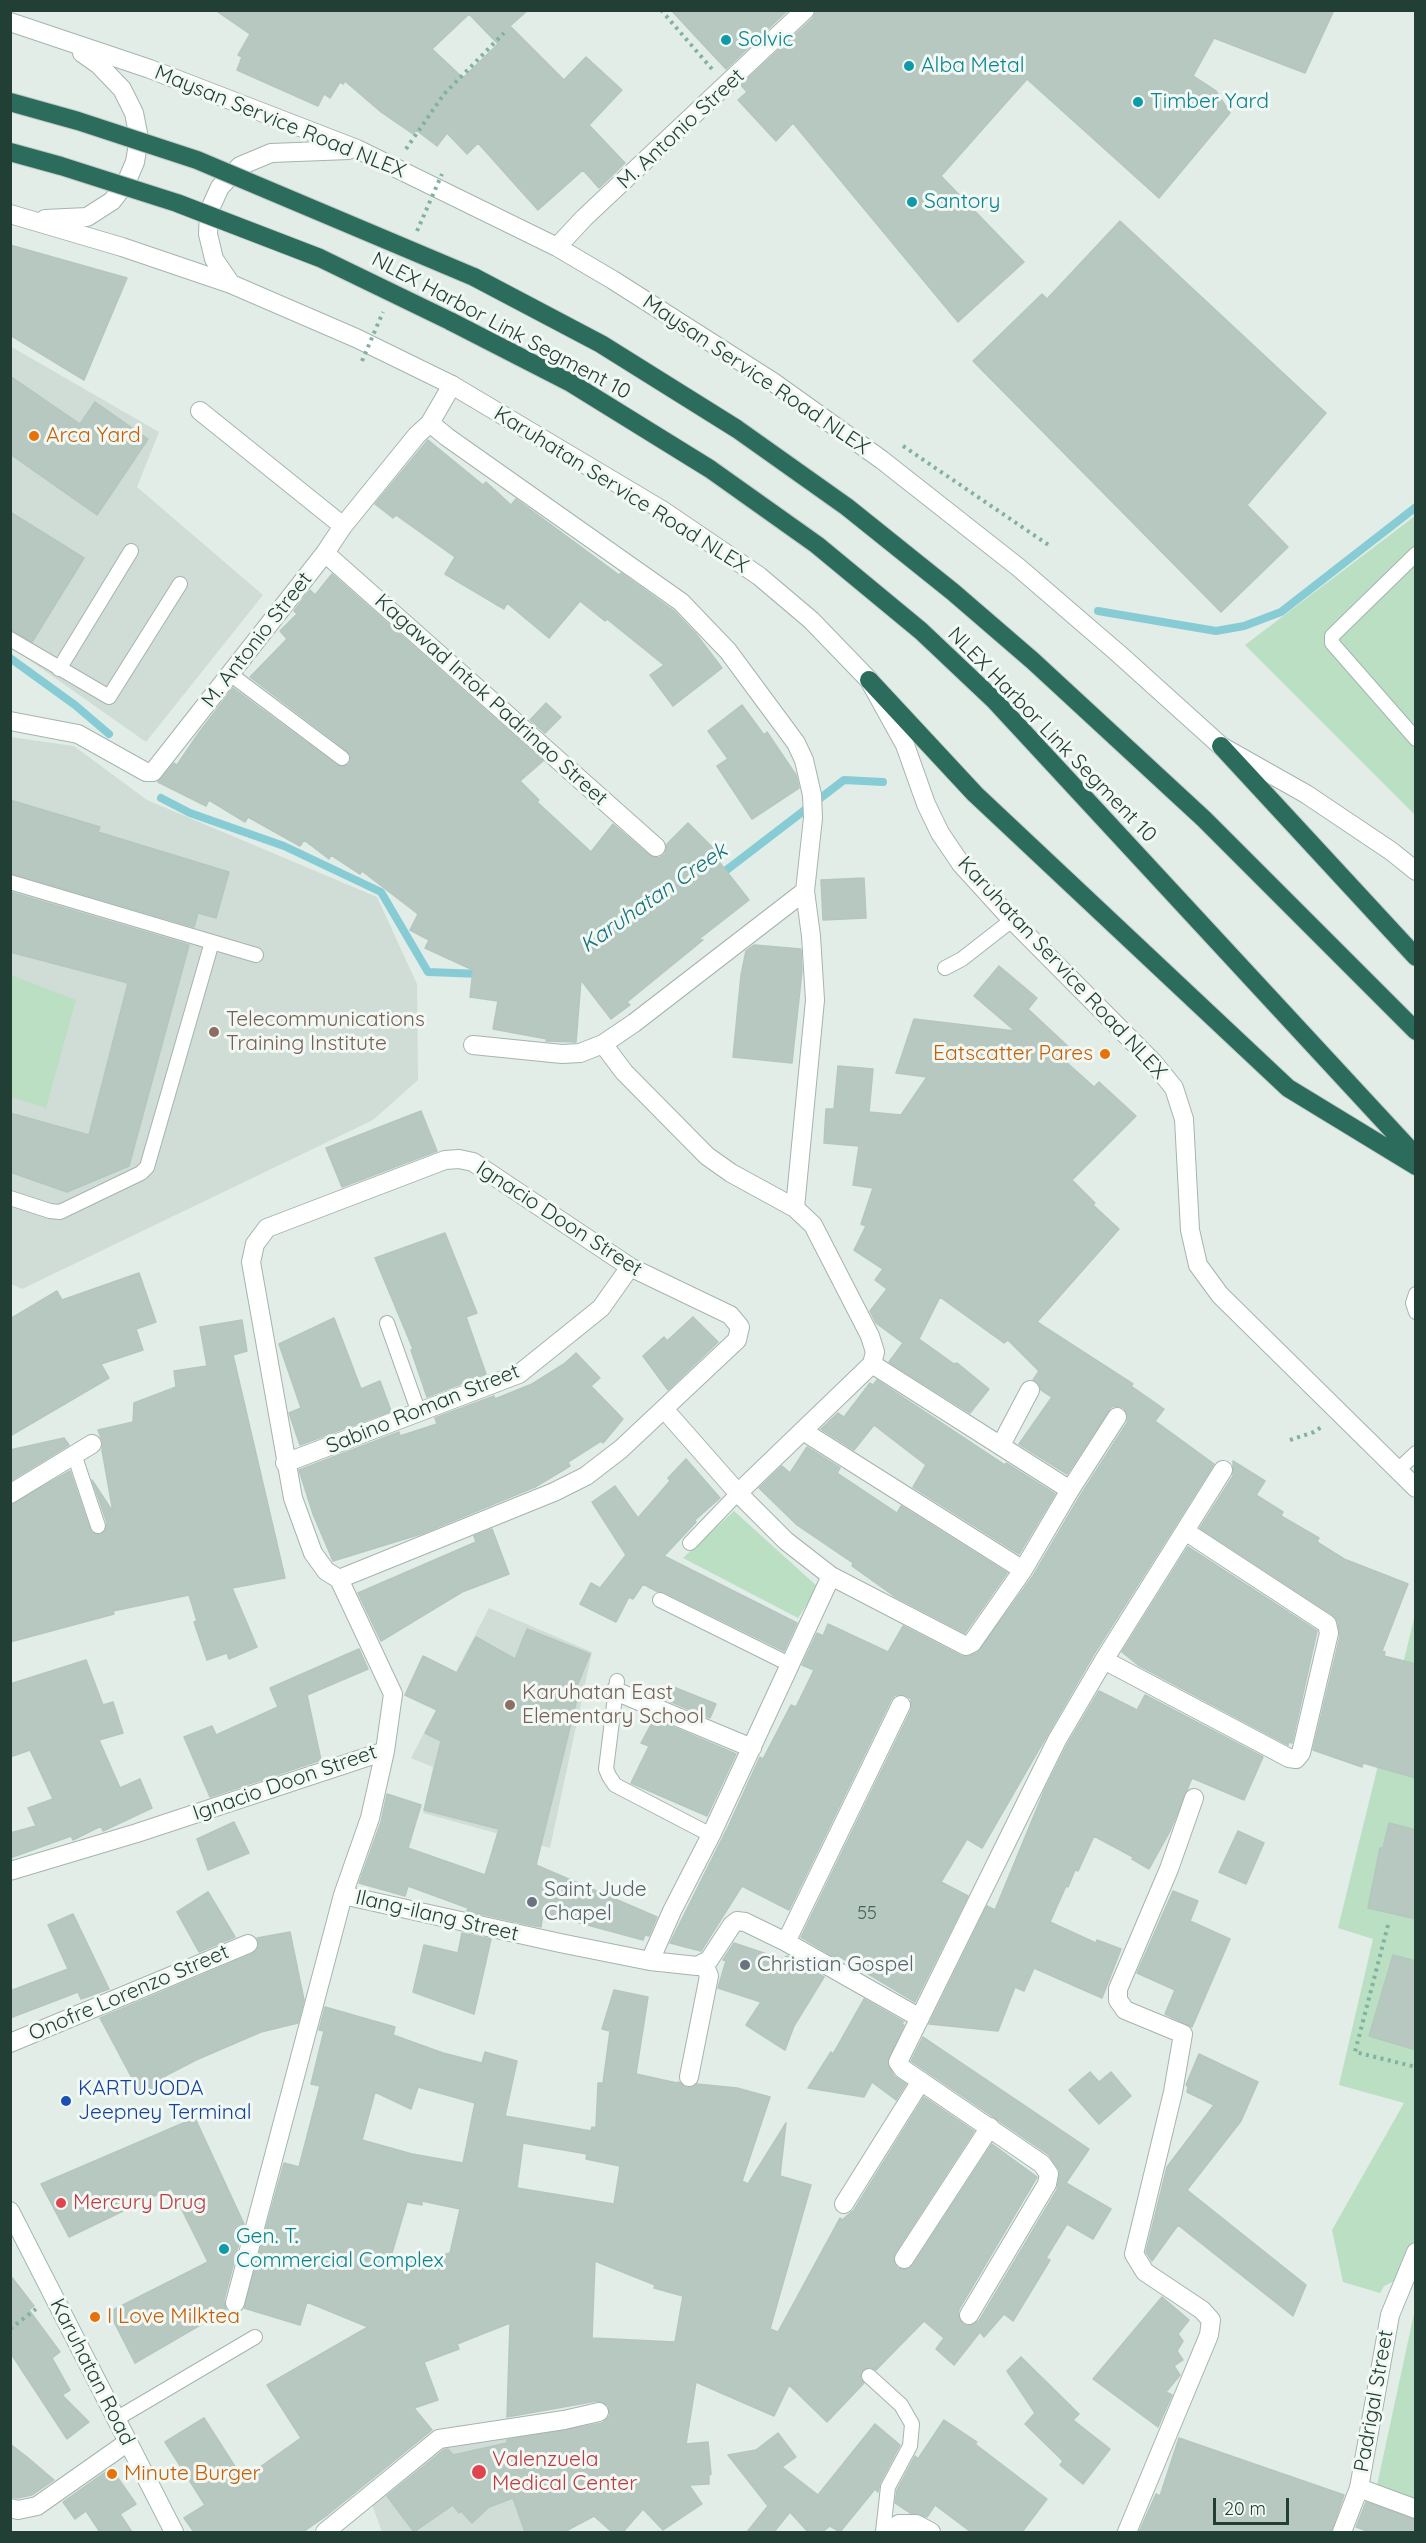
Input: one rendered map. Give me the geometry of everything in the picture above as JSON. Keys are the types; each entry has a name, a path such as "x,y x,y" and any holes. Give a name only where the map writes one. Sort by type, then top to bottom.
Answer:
{"highway":[{"name":"NLEX Harbor Link Segment 10","path":"10,102 78,121 208,164 474,277 601,344 737,429 847,507 953,592 1033,662 1204,819 1416,1031"},
{"name":"NLEX Harbor Link Segment 10","path":"10,152 177,203 320,258 571,383 710,469 817,545 921,631 994,700 1416,1156"},
{"path":"869,680 975,795 1288,1088 1416,1166"},
{"path":"1221,746 1416,957"}],"street":[{"name":"M. Antonio Street","path":"557,247 805,10"},
{"name":"Maysan Service Road NLEX","path":"10,22 150,69 357,149 557,247 675,318 773,382 882,460 1018,567 1221,746 1306,794 1391,851 1416,871"},
{"path":"33,220 87,217 112,201 126,183 135,162 139,138 134,113 122,89 99,65 68,43"},
{"path":"231,284 214,259 208,234 209,211 220,187 240,166 270,153 357,149"},
{"name":"Karuhatan Service Road NLEX","path":"10,214 231,284 356,338 452,385 662,510 759,576 811,620 869,680 905,745 939,833 961,864 1012,920 1153,1062 1174,1088 1184,1119 1190,1230 1198,1265 1220,1295 1416,1488"},
{"name":"M. Antonio Street","path":"10,720 78,734 146,772 153,771 325,553 343,526 417,435 430,423 452,385"},
{"path":"200,411 343,526"},
{"path":"430,423 681,602 728,651 796,743 804,760 812,795 813,818 806,891 815,999 795,1208"},
{"name":"Kagawad Intok Padrinao Street","path":"325,553 656,847"},
{"path":"473,1045 562,1054 580,1053 603,1044 634,1023 806,891"},
{"path":"603,1044 624,1072 706,1156 730,1173 795,1208 813,1225 870,1336 874,1352 872,1364 738,1493"},
{"name":"Ignacio Doon Street","path":"10,1871 137,1833 385,1751 393,1694 339,1579 326,1571 313,1553 292,1498 251,1262 255,1244 267,1228 445,1160 459,1159 473,1162 630,1267 730,1316 740,1327 737,1340 664,1409 586,1476 554,1492 339,1579"},
{"name":"Sabino Roman Street","path":"285,1463 519,1374 601,1308 630,1267"},
{"path":"872,1364 1070,1490"},
{"path":"1001,1445 1030,1390"},
{"path":"664,1409 738,1493 786,1541 831,1576 966,1646 972,1642 1023,1570 1070,1490 1117,1417"},
{"path":"803,1431 1023,1570"},
{"path":"10,1494 92,1444"},
{"path":"969,2315 1047,2184 1049,2174 1042,2163 903,2069 898,2062 1057,1740 1104,1660 1223,1470"},
{"path":"1104,1660 1289,1758 1296,1759 1301,1753 1329,1633 1327,1624 1185,1531"},
{"path":"650,1960 711,1835 831,1576"},
{"path":"616,1686 752,1748"},
{"path":"786,1942 902,1705"},
{"name":"Ilang-ilang Street","path":"385,1751 370,1818 343,1895 560,1943 650,1960 697,1966 704,1964"},
{"path":"1127,2532 1209,2335 1211,2320 1202,2310 1145,2272 1134,2254 1173,2092 1183,2034 1125,2010 1118,2000 1118,1989 1169,1869 1194,1798"},
{"path":"235,2302 343,1895"},
{"path":"689,2077 709,1976 704,1964 737,1921 744,1922 786,1942 920,2018"},
{"name":"Onofre Lorenzo Street","path":"10,2043 248,1944"},
{"path":"844,2204 921,2081"},
{"path":"904,2259 990,2127"},
{"name":"Karuhatan Road","path":"13,2224 53,2296 174,2532"},
{"name":"Padrigal Street","path":"1342,2532 1359,2488 1390,2315 1413,2272 1416,2252"},
{"path":"325,2532 439,2439 564,2420 598,2412"},
{"path":"10,2508 18,2510 37,2506 128,2442"},
{"path":"1359,2488 1416,2509"},
{"path":"884,2532 898,2524 916,2524 931,2532"}],"lane":[{"path":"59,669 131,551"},
{"path":"1416,554 1332,636 1332,643 1416,739"},
{"path":"10,639 109,697 180,584"},
{"path":"230,674 342,758"},
{"path":"10,882 256,955"},
{"path":"945,968 1012,920"},
{"path":"10,1198 50,1212 60,1212 141,1173 147,1167 212,942"},
{"path":"1416,1294 1413,1303 1416,1312"},
{"path":"387,1323 419,1413"},
{"path":"1398,1470 1416,1453"},
{"path":"74,1454 98,1526"},
{"path":"690,1543 738,1493"},
{"path":"660,1600 789,1664"},
{"path":"616,1686 606,1768 609,1776 615,1785 711,1835"},
{"path":"116,2419 255,2337"},
{"path":"869,2376 901,2405 912,2424 910,2446 888,2487 884,2532"}],"path":[{"path":"661,10 727,86"},
{"path":"405,151 444,94 504,33"},
{"path":"362,361 384,310"},
{"path":"1290,1440 1314,1432 1341,1413"},
{"path":"1388,1925 1354,2052 1416,2067"},
{"path":"10,2329 53,2296"}],"shaded area":[{"path":"10,346 159,432 137,487 263,595 146,742 11,647"},
{"name":"Telecommunications Training Institute","path":"11,737 74,746 147,800 377,897 417,984 418,1080 373,1120 22,1289 11,1284"},
{"name":"Karuhatan East Elementary School","path":"489,1608 592,1652 550,1848 423,1813 433,1767 411,1758"},
{"name":"Valenzuela Medical Center","path":"540,2432 570,2532 382,2532 371,2502 442,2442"}],"green space":[{"path":"1415,516 1415,815 1245,645"},
{"path":"11,975 76,1000 46,1108 11,1097"},
{"path":"734,1511 818,1587 798,1618 683,1558"},
{"path":"1415,1615 1415,2271 1384,2286 1380,2293 1343,2282 1332,2230 1404,2103 1339,2085 1373,1939 1338,1928"},
{"path":"1415,2309 1415,2501 1376,2490"}],"building":[{"path":"215,10 528,10 510,26 564,80 586,57 622,90 589,125 625,163 599,188 583,170 538,210 478,143 467,154 447,133 437,146 416,130 413,134 381,112 345,81 343,84 340,82 330,98 324,94 318,106 237,70 242,57 238,55 250,34","holes":["469,14 498,44 463,78 432,49"]},
{"name":"Solvic","path":"671,10 788,10 726,69"},
{"path":"816,10 1334,10 1305,73 1214,38 1193,76 1216,91 1230,113 1159,198 1027,79 941,176 1024,262 958,322 793,123 776,141 738,100 747,92 741,85 813,18"},
{"path":"1120,221 1326,413 1247,505 1288,547 1221,612 973,361 1042,294 1047,299"},
{"path":"10,245 127,278 84,380 10,335"},
{"path":"10,376 80,424 95,402 148,439 97,515 10,454"},
{"path":"428,440 483,485 486,482 511,505 516,499 619,575 621,573 674,611 696,634 722,668 673,706 650,675 664,665 607,619 605,621 580,601 549,638 507,603 504,609 445,574 455,557 396,515 393,518 375,504"},
{"path":"10,512 84,558 32,642 10,630"},
{"path":"332,574 543,761 520,781 539,800 537,802 591,852 613,824 649,855 659,858 665,854 667,844 688,823 716,851 713,854 749,900 699,939 703,940 627,1002 630,1005 611,1019 581,980 576,1042 546,1041 547,1039 493,1029 498,1001 470,997 473,970 425,948 429,940 410,930 418,914 362,871 360,874 331,855 329,859 304,840 300,846 248,817 245,822 209,800 206,806 158,782 174,763 177,765 233,688 337,765 342,767 349,764 351,758 347,751 250,677 287,639 280,631 297,614 294,611 310,590 315,595"},
{"path":"546,703 561,717 545,733 530,720"},
{"path":"742,705 764,735 767,732 796,775 799,788 752,819 717,766 728,759 708,731"},
{"path":"10,800 100,827 98,832 229,872 216,918 198,913 194,927 10,873"},
{"path":"864,878 866,918 823,920 821,880"},
{"path":"10,892 189,945 129,1166 67,1192 10,1172 10,1113 89,1135 128,983 10,952"},
{"path":"754,945 801,949 802,971 792,1063 733,1057 741,975 746,951"},
{"path":"999,966 1037,998 1028,1009 1074,1052 1065,1061 1094,1087 1099,1082 1136,1116 1072,1180 1095,1203 1093,1205 1119,1229 1037,1322 1133,1384 1131,1386 1164,1409 1155,1421 1214,1464 1094,1654 982,1848 967,1839 941,1882 968,1896 915,2002 837,1955 836,1958 801,1937 911,1710 911,1699 905,1695 895,1695 891,1700 789,1910 742,1886 701,1951 670,1943 760,1757 763,1759 791,1705 796,1707 814,1670 802,1665 817,1633 823,1636 828,1624 888,1652 903,1626 961,1656 966,1657 977,1653 1033,1576 1080,1496 1127,1423 1128,1417 1124,1408 1111,1407 1067,1474 1019,1444 1052,1397 1041,1390 1039,1384 1033,1380 1039,1371 1008,1340 1004,1343 940,1297 919,1339 954,1364 957,1363 989,1389 970,1413 889,1362 903,1343 876,1323 870,1311 887,1289 875,1280 883,1269 854,1250 866,1226 861,1224 873,1188 853,1185 859,1146 824,1143 826,1109 834,1109 838,1066 873,1069 869,1112 901,1115 927,1077 896,1073 914,1019 1015,1031 974,996"},
{"path":"421,1111 437,1151 342,1187 326,1148"},
{"path":"445,1233 477,1313 466,1317 486,1374 427,1397 411,1350 413,1349 375,1258"},
{"path":"139,1273 156,1322 136,1329 143,1350 101,1364 109,1378 10,1436 10,1319 57,1291 62,1300"},
{"path":"693,1317 718,1342 668,1390 643,1356 664,1337 667,1341"},
{"path":"334,1318 361,1389 380,1381 391,1411 300,1445 289,1413 301,1408 279,1344"},
{"path":"242,1320 247,1351 233,1355 285,1578 232,1588 257,1647 229,1659 227,1653 207,1660 194,1622 197,1621 189,1595 113,1611 114,1614 10,1642 10,1505 70,1471 90,1529 97,1535 104,1532 107,1523 92,1480 113,1512 102,1450 103,1443 98,1430 133,1422 134,1403 176,1387 174,1371 207,1366 200,1327"},
{"path":"576,1353 600,1378 591,1386 623,1419 603,1443 601,1441 568,1462 570,1466 535,1487 421,1534 333,1561 313,1514 299,1470 399,1432 400,1436 437,1424 435,1418 494,1396 495,1399 532,1384 564,1364"},
{"path":"877,1380 1005,1465 1006,1463 1055,1494 1019,1554 913,1487 926,1465 874,1425 854,1450 821,1429 838,1413 844,1417 870,1383 873,1385"},
{"path":"64,1438 69,1445 10,1481 10,1450"},
{"path":"807,1447 840,1468 837,1473 897,1513 901,1506 1007,1573 965,1633 894,1596 852,1566 853,1563 797,1525 759,1488 782,1466 790,1473"},
{"path":"686,1459 720,1498 695,1520 696,1522 664,1556 797,1623 784,1651 643,1584 633,1599 629,1597 616,1622 580,1604 591,1583 600,1588 626,1555 592,1502 615,1486 638,1518 670,1481 668,1478"},
{"path":"1233,1461 1265,1481 1256,1495 1283,1512 1281,1516 1319,1538 1317,1542 1344,1559 1408,1584 1382,1651 1385,1652 1384,1656 1416,1664 1416,1778 1363,1763 1362,1767 1313,1750 1340,1636 1338,1622 1333,1615 1200,1528 1233,1476"},
{"path":"492,1529 509,1574 462,1592 381,1641 358,1593 476,1542 474,1536"},
{"path":"1188,1547 1317,1631 1292,1743 1289,1742 1288,1745 1138,1665 1122,1652"},
{"path":"527,1629 590,1654 574,1694 578,1695 536,1865 657,1917 649,1936 645,1935 643,1940 543,1913 541,1927 530,1925 467,1911 468,1908 408,1886 405,1896 359,1883 381,1822 387,1794 421,1805 408,1848 485,1875 499,1829 424,1810 441,1741 425,1733 437,1710 405,1695 423,1656 457,1673 476,1637 515,1659"},
{"path":"359,1649 368,1669 307,1695 321,1760 210,1797 184,1737 212,1726 216,1735 278,1707 270,1688"},
{"path":"86,1660 103,1705 113,1702 123,1733 99,1740 120,1788 140,1779 152,1808 103,1831 101,1826 73,1840 71,1836 10,1858 10,1833 36,1826 28,1808 53,1799 30,1750 10,1757 10,1684"},
{"path":"671,1686 716,1704 710,1718 664,1699"},
{"path":"1099,1691 1137,1710 1145,1695 1263,1757 1244,1800 1192,1778 1170,1831 1149,1869 1132,1859 1133,1857 1094,1836 1078,1871 1075,1870 1068,1887 1066,1886 1050,1922 1096,1943 1097,1940 1121,1949 1102,1998 1034,1968 1024,1991 1015,1987 998,2031 929,2024 987,1906 995,1910 1045,1789 1067,1745"},
{"path":"654,1719 736,1754 707,1816 631,1783 649,1746 641,1743"},
{"path":"234,1822 249,1853 208,1870 197,1839"},
{"path":"1389,1823 1416,1830 1416,1919 1368,1908 1380,1848 1383,1848"},
{"path":"1238,1831 1264,1843 1246,1884 1219,1872"},
{"path":"1173,1891 1198,1901 1190,1921 1230,1939 1192,2027 1165,2014 1175,1990 1137,1973"},
{"path":"208,1892 235,1937 199,1952 177,1912"},
{"path":"73,1914 109,1989 81,1999 78,1992 10,2018 10,1991 68,1969 48,1925"},
{"path":"290,1932 304,2000 298,2023 261,2032 196,2060 165,2076 167,2080 141,2095 100,2018 252,1954 259,1946 257,1938"},
{"path":"462,1933 491,1939 474,2014 413,1992 424,1945 458,1953"},
{"path":"734,1943 782,1959 787,1956 824,1977 794,2026 785,2050 746,2025 761,2002 718,1988 726,1961 723,1960"},
{"path":"1393,1955 1416,1961 1416,2050 1369,2036"},
{"path":"614,1990 648,1997 636,2074 679,2082 687,2088 697,2084 737,2088 770,2097 742,2181 748,2184 786,2123 780,2176 811,2185 770,2329 778,2332 840,2218 842,2220 854,2210 924,2097 974,2131 895,2253 893,2259 897,2268 904,2270 913,2265 992,2144 1037,2177 959,2309 958,2315 963,2324 969,2326 979,2321 1057,2190 1060,2171 1049,2155 911,2061 923,2037 1089,2149 1066,2183 1111,2209 1093,2239 1067,2224 1046,2258 1050,2260 1013,2321 1004,2314 984,2337 980,2332 954,2365 936,2349 944,2338 924,2321 876,2370 870,2367 863,2370 860,2378 864,2383 827,2422 789,2385 774,2416 696,2382 686,2444 708,2442 711,2474 709,2484 689,2485 702,2504 663,2530 643,2509 623,2532 612,2532 594,2516 564,2532 525,2532 513,2498 489,2507 472,2523 453,2505 414,2532 387,2496 444,2450 448,2449 453,2455 507,2443 507,2440 602,2423 610,2416 608,2405 597,2401 507,2417 510,2323 457,2344 459,2349 424,2362 438,2400 414,2408 432,2430 303,2532 194,2532 184,2518 205,2505 165,2442 204,2418 243,2479 301,2438 267,2385 368,2327 307,2302 300,2325 244,2308 284,2163 299,2167 320,2086 311,2084 324,2031 319,2030 325,2007 395,2027 393,2035 443,2053 482,2063 485,2052 517,2061 505,2116 591,2131 592,2127 596,2128 598,2083 603,2083 610,2031 602,2029","holes":["418,2087 475,2103 463,2163 412,2154 362,2140 375,2092 411,2109","523,2143 587,2154 586,2159 620,2166 614,2204 517,2188","422,2201 460,2209 450,2253 421,2261 395,2256 392,2253 407,2202 422,2205","595,2261 655,2285 654,2288 683,2296 675,2342 592,2338"]},
{"path":"864,1999 904,2022 899,2021 904,2025 887,2062 894,2076 906,2084 896,2100 872,2082 864,2097 808,2088 831,2052 833,2054"},
{"path":"1199,2054 1258,2082 1241,2121 1187,2190 1306,2285 1293,2316 1178,2225 1152,2261 1146,2252 1167,2167 1214,2105 1187,2092 1186,2085"},
{"path":"1090,2072 1099,2082 1111,2072 1131,2096 1099,2124 1069,2090"},
{"name":"Gen. T. Commercial Complex","path":"195,2118 244,2224 224,2300 226,2310 135,2363 109,2312 208,2262 171,2188 69,2237 41,2184"},
{"path":"10,2275 34,2306 29,2310 60,2352 52,2358 70,2390 62,2395 89,2422 67,2439 10,2352"},
{"path":"1162,2297 1189,2320 1178,2334 1183,2341 1177,2351 1183,2360 1174,2366 1180,2375 1166,2392 1172,2395 1158,2427 1093,2379"},
{"path":"1021,2357 1079,2414 1073,2420 1110,2449 1083,2484 1060,2465 1063,2461 1025,2424 1035,2413 1007,2371"},
{"path":"944,2420 977,2442 975,2444 1047,2499 1022,2532 971,2532 935,2505 927,2517 910,2513 895,2503 897,2490 915,2456 918,2459"},
{"path":"875,2424 900,2445 880,2483 878,2492 875,2489 840,2532 830,2526 822,2532 808,2532 790,2512 774,2532 747,2532 768,2506 728,2455 756,2450 778,2433 796,2457 782,2467 818,2495"},
{"path":"1179,2438 1344,2495 1331,2532 1139,2532 1156,2494 1160,2496"},
{"path":"10,2444 54,2480 32,2495 10,2497"},
{"path":"111,2468 136,2504 120,2514 132,2532 100,2532 86,2511 75,2519 63,2502"},
{"path":"1366,2502 1416,2520 1416,2532 1370,2532 1356,2527"}],"waterway":[{"name":"Karuhatan Creek","path":"1098,611 1216,631 1244,626 1281,612 1416,507"},
{"name":"Karuhatan Creek","path":"10,658 75,705 109,734"},
{"name":"Karuhatan Creek","path":"720,875 844,780 883,782"},
{"name":"Karuhatan Creek","path":"161,798 190,813 284,846 381,892 428,972 481,974"}],"place":[{"name":"Solvic","path":"726,40"},
{"name":"Alba Metal","path":"909,66"},
{"name":"Timber Yard","path":"1138,102"},
{"name":"Santory","path":"912,202"},
{"name":"Arca Yard","path":"34,436"},
{"name":"Telecommunications Training Institute","path":"214,1032"},
{"name":"Eatscatter Pares","path":"1105,1054"},
{"name":"Karuhatan East Elementary School","path":"510,1705"},
{"name":"Saint Jude Chapel","path":"532,1902"},
{"name":"Christian Gospel","path":"745,1965"},
{"name":"KARTUJODA Jeepney Terminal","path":"66,2101"},
{"name":"Mercury Drug","path":"61,2203"},
{"name":"Gen. T. Commercial Complex","path":"224,2249"},
{"name":"I Love Milktea","path":"95,2317"},
{"name":"Valenzuela Medical Center","path":"479,2472"},
{"name":"Minute Burger","path":"112,2474"}]}
